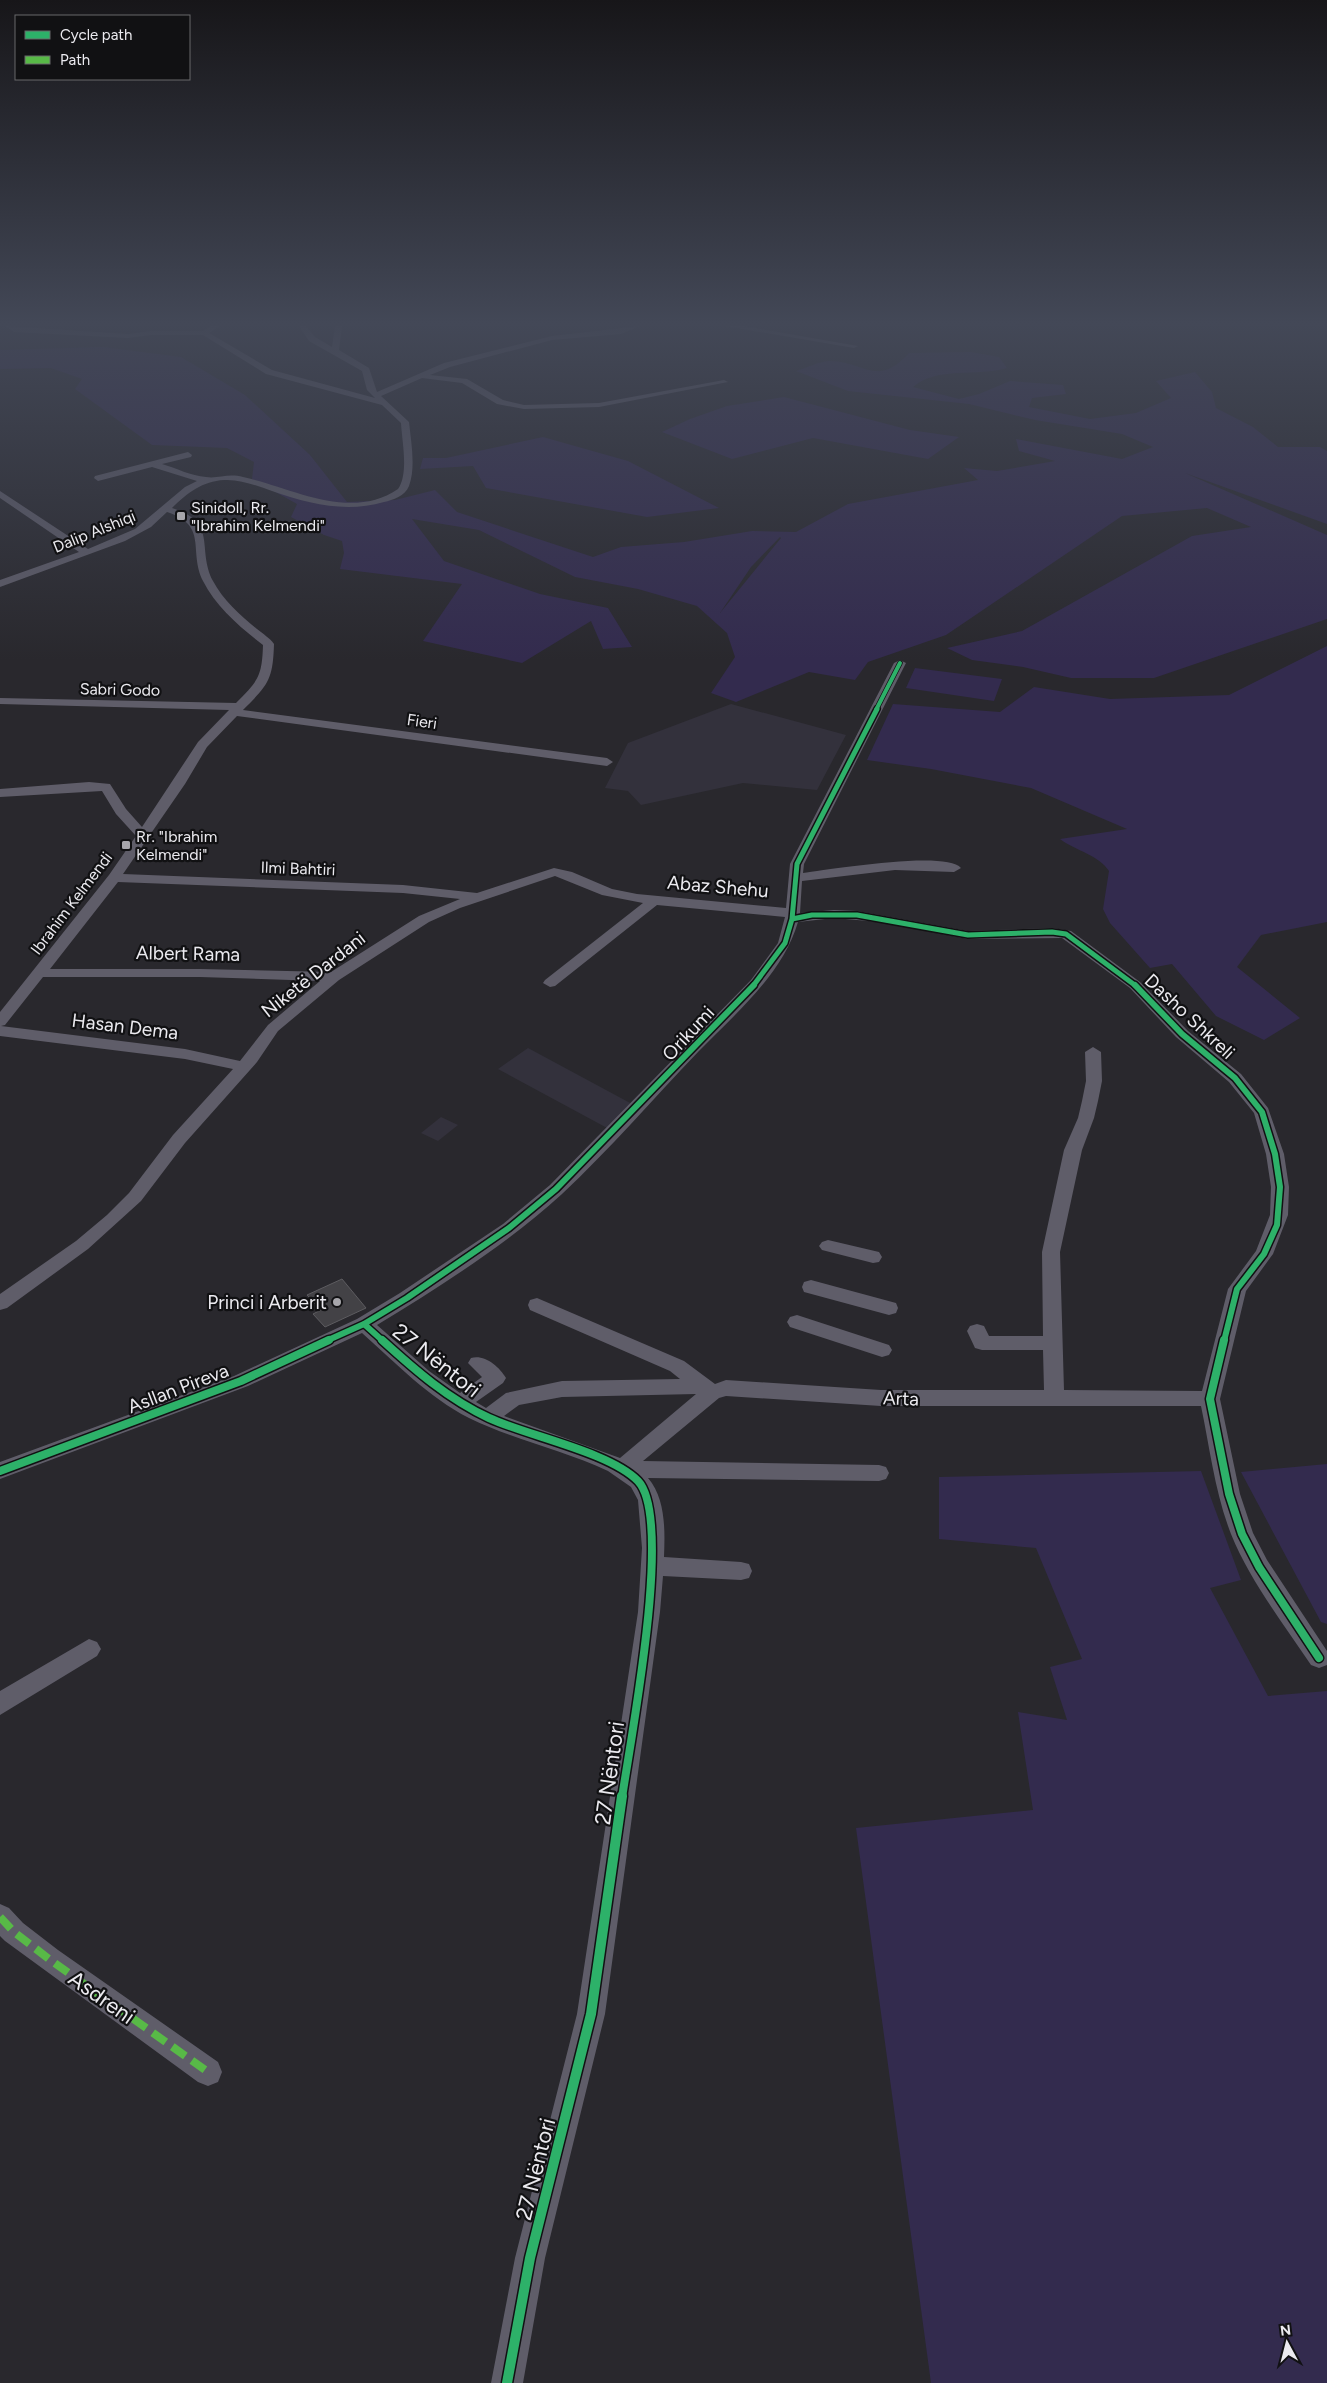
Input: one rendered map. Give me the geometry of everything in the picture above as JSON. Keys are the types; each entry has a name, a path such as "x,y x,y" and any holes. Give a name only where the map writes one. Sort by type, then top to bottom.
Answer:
{"street":[{"name":"Dalip Alshiqi","path":"0,584 137,531 150,524 182,492 206,480 226,477 244,478 309,499 342,505 365,504 392,496 404,487 406,437"},
{"path":"98,478 188,455"},
{"path":"151,464 206,480"},
{"path":"0,494 86,552"},
{"name":"Ibrahim Kelmendi","path":"0,1022 114,878 178,784 202,745 258,689 266,676 269,644 250,630 208,581 204,571 199,533 192,519 185,514 166,508"},
{"name":"Orikumi","path":"364,1324 407,1298 509,1228 556,1190 756,983 786,943 791,916 794,878 804,849 900,663"},
{"name":"Sabri Godo","path":"0,701 236,710"},
{"name":"Fieri","path":"236,710 606,762"},
{"path":"0,793 102,786 109,789 121,811 142,835"},
{"path":"794,878 905,864 932,864 954,868"},
{"name":"Niketë Dardani","path":"0,1303 82,1245 113,1219 135,1197 179,1139 244,1067 273,1028 334,977 424,919 480,897 554,872 562,872 604,892 654,901"},
{"name":"Ilmi Bahtiri","path":"114,878 403,889 480,897"},
{"name":"Abaz Shehu","path":"550,983 654,901 791,916"},
{"name":"Dasho Shkreli","path":"791,916 837,913 968,935 990,936 1052,932 1066,934 1092,951 1135,985 1182,1034 1235,1078 1262,1112 1271,1136 1280,1187 1279,1215 1277,1225 1264,1254 1237,1289 1210,1399"},
{"name":"Albert Rama","path":"41,972 200,973 334,977"},
{"name":"Hasan Dema","path":"0,1031 185,1054 244,1067"},
{"path":"1054,1398 1051,1252 1073,1150 1086,1118 1090,1101 1094,1081 1093,1052"},
{"path":"828,1246 873,1257"},
{"path":"811,1288 889,1308"},
{"path":"537,1305 677,1366 708,1389 622,1469"},
{"path":"797,1322 882,1350"},
{"name":"27 Nëntori","path":"364,1324 428,1380 460,1403 488,1418 589,1454 622,1469 636,1478 645,1490 649,1501 652,1566 636,1707 591,2014 530,2258 507,2383"},
{"name":"Asllan Pireva","path":"0,1472 241,1381 364,1324"},
{"path":"977,1331 982,1343 1052,1342"},
{"path":"460,1403 496,1378 478,1363"},
{"name":"Arta","path":"488,1418 513,1398 562,1389 734,1388 881,1398 1210,1399"},
{"path":"1210,1399 1229,1494 1242,1534 1259,1566 1319,1658"},
{"path":"622,1469 879,1473"},
{"path":"652,1566 741,1570"},
{"path":"0,1704 89,1648"},
{"name":"Asdreni","path":"0,1916 14,1932 49,1959 208,2072"}],"shaded area":[{"path":"141,437 291,437 310,455 347,502 395,500 435,490 457,512 593,557 621,547 684,542 752,531 796,532 848,504 978,480 964,468 997,471 1055,461 1019,451 1016,439 1122,459 1153,447 1130,437 1266,437 1278,447 1320,447 1327,451 1327,524 1185,473 1327,535 1327,619 1154,678 1071,678 1023,667 972,660 947,648 1022,631 1192,536 1251,527 1207,508 1122,516 946,635 868,662 855,680 809,672 736,702 711,693 735,657 727,633 697,606 638,589 575,577 479,530 412,519 444,561 540,594 608,608 632,647 603,649 591,621 522,663 423,641 462,584 340,569 344,553 342,541 324,535 291,517 297,504 252,479 254,462 227,448 152,445","holes":["780,537 781,538 720,613 751,567"]},
{"path":"544,437 628,461 719,508 647,517 486,488 473,466 420,469 423,458 446,458"},
{"path":"675,437 959,437 928,459 813,438 732,459"},
{"path":"1327,646 1327,922 1261,935 1237,967 1300,1018 1264,1040 1216,1016 1172,964 1150,968 1110,923 1103,909 1109,871 1093,857 1060,839 1127,829 1031,788 931,769 867,760 893,704 1000,712 1034,687 1110,699 1229,695"},
{"path":"915,668 1002,679 994,701 906,688"},
{"path":"731,704 846,735 817,790 743,783 641,805 628,791 605,788 628,743"},
{"path":"528,1048 632,1104 609,1129 498,1069"},
{"path":"441,1117 458,1125 438,1141 421,1133"},
{"path":"1327,1464 1327,1624 1321,1622 1241,1472"},
{"path":"1201,1471 1241,1580 1210,1588 1268,1696 1327,1691 1327,2383 931,2383 856,1828 1033,1810 1018,1712 1067,1720 1050,1667 1082,1659 1036,1548 939,1539 939,1477"}],"building":[{"name":"Princi i Arberit","path":"342,1279 366,1308 325,1327 313,1314 321,1310 307,1295"}],"marked path":[{"path":"0,1917 14,1932 49,1959 208,2072"}],"cycle path":[{"path":"0,1471 241,1381 364,1324 407,1298 509,1228 556,1189 756,983 785,943 792,919 797,864 900,663"},
{"path":"792,919 812,915 857,915 968,935 989,936 1052,932 1066,934 1135,985 1182,1034 1235,1078 1262,1112 1275,1154 1280,1187 1279,1215 1277,1225 1264,1254 1237,1289 1210,1399 1229,1494 1242,1534 1259,1567 1319,1658"},
{"path":"364,1324 435,1386 474,1411 504,1425 597,1457 632,1475 644,1488 652,1514 653,1566 649,1612 591,2014 530,2258 507,2383"}],"place":[{"name":"Sinidoll, Rr. \"Ibrahim Kelmendi\"","path":"181,516"},
{"name":"Rr. \"Ibrahim Kelmendi\"","path":"126,845"},
{"name":"Princi i Arberit","path":"337,1302"}]}
